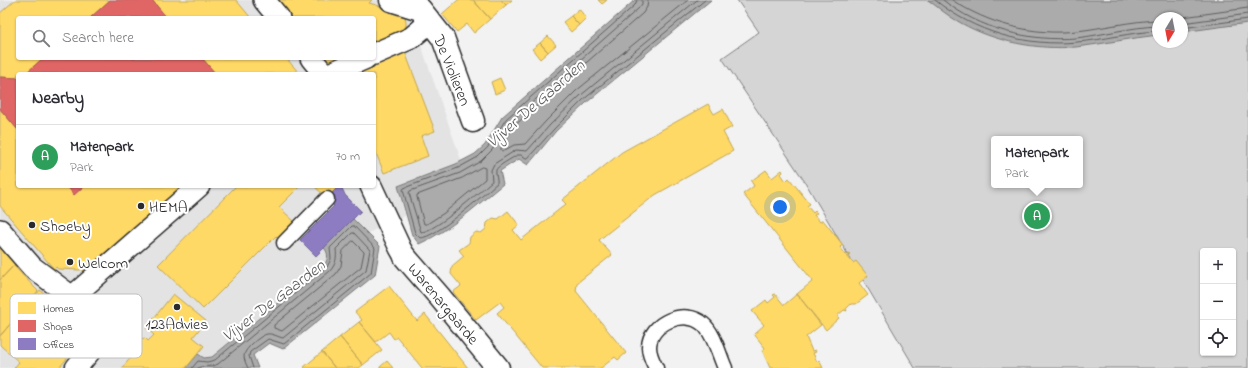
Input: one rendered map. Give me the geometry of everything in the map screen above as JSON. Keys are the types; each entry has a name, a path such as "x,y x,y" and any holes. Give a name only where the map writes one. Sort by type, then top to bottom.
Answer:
{"street":[{"path":"264,0 277,16"},
{"path":"391,0 427,10"},
{"name":"De Violieren","path":"376,53 411,38 427,10"},
{"name":"De Violieren","path":"427,10 443,38 473,121"},
{"path":"313,60 322,72"},
{"path":"334,72 361,60"},
{"path":"75,294 197,188"},
{"path":"372,188 400,248 406,257"},
{"path":"0,230 32,267 68,294"},
{"name":"Warenargaarde","path":"406,257 498,368"},
{"path":"76,368 84,358"}],"lane":[{"path":"284,244 327,199"},
{"path":"656,368 651,357 649,347 652,336 660,326 670,320 681,317 693,318 706,327 710,332 725,368"}],"shaded area":[{"path":"0,0 398,0 411,16 470,186 357,238 226,368 0,368"},
{"path":"737,0 1248,0 1248,368 915,368 805,182 722,58 759,32"}],"water":[{"name":"Vijver De Gaarden","path":"635,0 711,0 586,103 556,131 528,165 519,159 500,171 503,184 453,225 419,244 412,235 398,186 456,164 475,154 485,145 502,117"},
{"path":"928,0 1248,0 1248,23 1188,31 1188,12 1152,12 1152,36 1061,48 1031,46 1002,40 974,30 948,15"},
{"path":"353,219 380,246 375,275 283,349 269,343 253,355 258,368 186,368 198,354 204,358 212,357 325,264 328,256 324,248"}],"building: Homes":[{"path":"15,0 110,0 92,16 16,16 16,60 41,60 27,72 16,72 16,78 0,77 0,13"},
{"path":"152,0 236,0 249,16 165,16"},
{"path":"277,0 372,0 369,3 398,11 405,17 406,27 403,32 376,44 376,16 289,16"},
{"path":"458,0 473,0 490,19 474,33 467,24 457,32 442,14"},
{"path":"473,0 501,0 506,5 490,19"},
{"path":"501,0 512,0 506,5"},
{"path":"598,0 607,0 602,4"},
{"path":"579,9 586,18 579,25 571,16"},
{"path":"571,16 579,25 571,32 563,22"},
{"path":"548,36 556,45 548,52 540,43"},
{"path":"540,43 548,52 540,59 532,49"},
{"path":"405,52 435,131 421,136 428,156 384,173 376,153 376,72 351,72"},
{"path":"204,60 288,60 298,72 214,72"},
{"path":"325,60 337,60 328,64"},
{"path":"500,78 505,90 495,94 491,82"},
{"path":"708,104 714,114 723,109 732,127 723,132 733,151 655,195 599,240 612,255 577,283 576,291 626,353 618,360 615,357 601,368 542,368 497,313 504,307 500,302 476,320 453,292 461,286 451,274 452,266 464,256 459,250 469,243 470,237 476,232 481,233 486,229 487,223 493,218 498,219 508,211 519,225 513,230 521,240 566,204 562,200 622,152"},
{"path":"0,109 16,128 16,188 69,188 74,195 82,188 180,188 84,271 82,269 58,269 56,267 54,269 0,206"},
{"path":"766,170 772,178 782,170 783,172 781,174 786,181 789,178 810,204 807,206 813,213 815,211 817,213 814,215 820,222 823,220 843,245 840,247 846,255 849,253 850,254 847,256 853,263 856,261 868,276 859,283 868,295 856,304 851,304 846,309 847,311 844,310 837,316 839,318 826,330 797,294 813,281 743,194 754,186 751,181"},
{"path":"234,188 298,188 279,207 297,224 281,241 276,236 203,309 158,265"},
{"path":"316,188 337,188 327,198"},
{"path":"0,247 15,264 0,280"},
{"path":"15,264 14,266 38,291 35,294 10,294 10,324 0,336 0,280"},
{"path":"389,286 417,321 425,314 468,368 422,368 397,337 394,339 389,332 376,342 359,322 362,320 355,312"},
{"path":"40,290 45,294 37,294"},
{"path":"173,294 206,321 193,337 204,346 186,368 122,368 130,358 142,358 142,338 145,338 148,341 154,335 146,328"},
{"path":"775,294 784,305 797,294 821,325 806,337 812,351 815,350 816,352 813,353 817,362 819,360 823,368 770,368 762,350 765,348 754,334 764,325 752,311 766,300 768,303 775,297 773,295"},
{"path":"359,322 382,350 363,365 340,337"},
{"path":"10,324 10,354 0,345 0,336"},
{"path":"340,337 363,365 359,368 335,368 322,352"},
{"path":"322,352 335,368 304,367"},
{"path":"15,358 67,358 59,368 14,368 19,362"},
{"path":"387,361 393,368 380,368 380,367"}],"building: Shops":[{"path":"110,0 152,0 165,16 92,16"},
{"path":"41,60 204,60 214,72 27,72"},
{"path":"0,77 16,78 16,128 0,109"},
{"path":"69,188 82,188 74,195"}],"building: Offices":[{"path":"337,188 342,188 345,195 361,211 316,256 300,240 334,206 327,198"}],"place":[{"name":"HEMA","path":"141,206"},
{"name":"Matenpark","path":"1037,216"},
{"name":"Shoeby","path":"32,225"},
{"name":"Welcom","path":"70,262"},
{"name":"123Advies","path":"177,307"}]}
